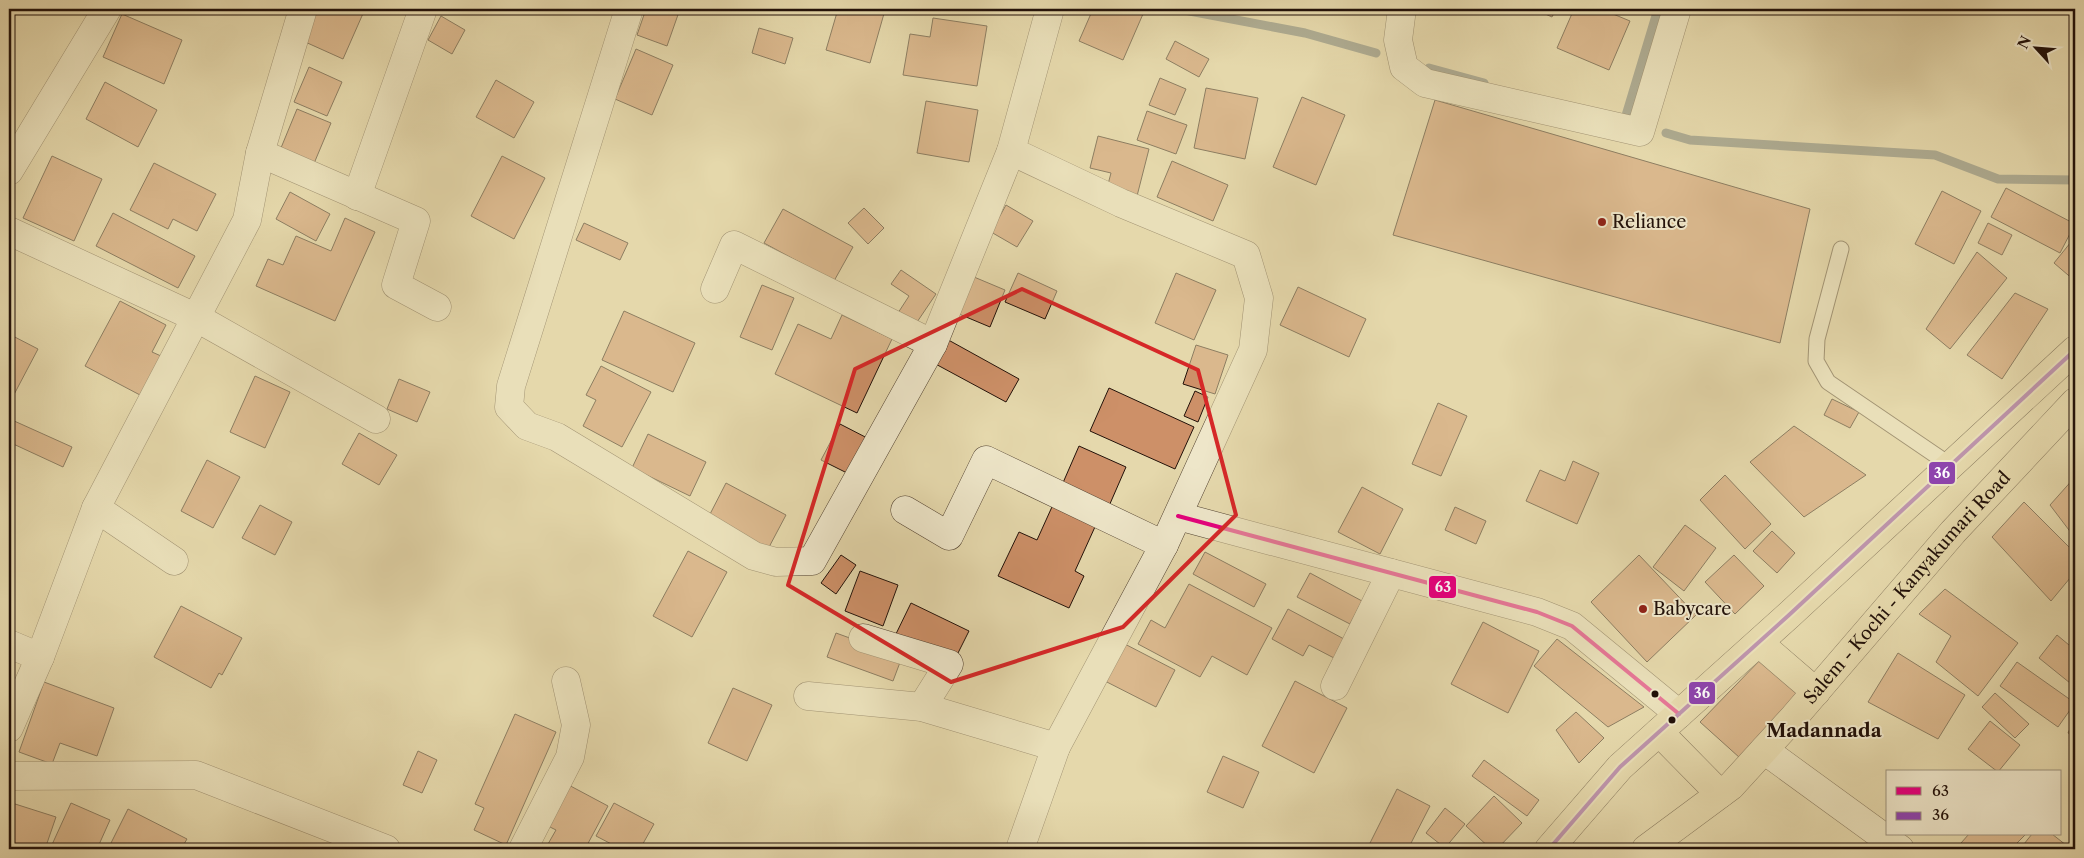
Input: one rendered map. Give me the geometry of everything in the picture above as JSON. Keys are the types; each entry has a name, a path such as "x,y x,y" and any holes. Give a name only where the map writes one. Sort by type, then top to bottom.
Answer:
{"main road":[{"path":"1548,849 1620,767 1759,643 2075,350"},
{"name":"Salem - Kochi - Kanyakumari Road","path":"1646,849 1731,786 1816,692 1953,532 2075,402"},
{"path":"1759,643 1816,692"},
{"path":"1659,732 1720,794"}],"street":[{"path":"9,171 107,9"},
{"path":"9,728 40,657 96,508 247,220 260,153 303,9"},
{"path":"357,196 423,9"},
{"path":"629,9 512,386 509,407 527,426 557,437 754,556 776,562 812,561 932,344 1011,151 1050,9"},
{"path":"1402,9 1398,40 1404,67 1426,83 1640,132 1678,9"},
{"path":"1011,151 1121,203 1246,255 1259,298 1253,350 1164,545 1056,748 1020,849"},
{"path":"260,153 416,221 396,285 437,307"},
{"path":"9,231 197,318 376,419"},
{"path":"715,289 734,246 932,344"},
{"path":"905,510 949,536 986,460 1164,545"},
{"path":"96,508 174,561"},
{"path":"1178,516 1537,612 1572,626 1680,714"},
{"path":"1335,686 1391,573"},
{"path":"863,638 949,664 922,708"},
{"path":"9,644 40,657"},
{"path":"523,849 570,757 576,725 566,681"},
{"path":"808,696 922,708 1056,748"},
{"path":"1764,750 1900,849"},
{"path":"9,776 196,775 386,849"}],"lane":[{"path":"1841,249 1817,339 1816,361 1828,382 1950,465"}],"highlighted area":[{"path":"1022,289 1198,370 1236,515 1123,627 951,682 788,585 855,369"}],"building":[{"path":"317,9 365,9 343,59 303,41"},
{"path":"646,9 680,9 667,46 637,35"},
{"path":"838,9 885,10 870,63 826,50"},
{"path":"1093,9 1130,9 1143,14 1123,60 1079,41"},
{"path":"1534,9 1556,9 1552,17"},
{"path":"1574,9 1601,9 1630,21 1609,70 1557,48"},
{"path":"122,14 182,40 164,84 103,57"},
{"path":"441,16 465,30 452,54 428,40"},
{"path":"933,18 987,26 977,86 903,75 910,34 930,37"},
{"path":"759,28 793,38 785,64 752,53"},
{"path":"1175,41 1209,59 1199,77 1166,59"},
{"path":"636,49 673,65 652,115 615,99"},
{"path":"309,67 342,82 327,116 294,102"},
{"path":"1160,78 1186,89 1175,115 1149,105"},
{"path":"496,80 534,102 514,138 476,117"},
{"path":"105,82 157,110 138,147 86,119"},
{"path":"1206,88 1258,98 1245,159 1194,148"},
{"path":"1302,97 1345,115 1316,185 1273,167"},
{"name":"Reliance","path":"1435,100 1810,209 1780,343 1393,235"},
{"path":"926,101 978,110 969,162 917,153"},
{"path":"297,109 331,123 310,173 276,160"},
{"path":"1147,111 1187,125 1176,154 1137,140"},
{"path":"1098,136 1149,149 1137,196 1107,188 1111,173 1090,168"},
{"path":"52,156 102,179 74,241 23,218"},
{"path":"502,156 545,178 514,239 471,216"},
{"path":"1172,161 1228,185 1213,221 1157,197"},
{"path":"154,163 216,194 197,231 173,219 168,229 130,210"},
{"path":"2006,188 2075,224 2060,253 1991,217"},
{"path":"1942,191 1981,211 1954,264 1915,244"},
{"path":"290,192 330,214 316,241 276,219"},
{"path":"1006,205 1033,221 1017,247 991,232"},
{"path":"864,208 884,228 868,244 848,223"},
{"path":"783,209 853,247 834,281 764,243"},
{"path":"113,213 195,256 178,288 96,246"},
{"path":"345,218 375,232 335,321 256,286 268,259 283,265 296,236 331,251"},
{"path":"584,223 628,243 620,260 576,240"},
{"path":"1988,223 2012,235 2002,255 1978,243"},
{"path":"2075,237 2075,281 2054,263"},
{"path":"1977,252 2007,278 1950,349 1926,329"},
{"path":"901,270 936,294 913,328 896,316 909,296 891,284"},
{"path":"1018,273 1057,291 1045,319 1005,302"},
{"path":"1176,273 1216,290 1194,340 1155,323"},
{"path":"974,277 1005,290 990,327 959,314"},
{"path":"762,285 794,298 772,350 740,337"},
{"path":"1298,287 1366,319 1349,357 1280,325"},
{"path":"2015,293 2048,309 2002,379 1967,355"},
{"path":"120,301 166,325 152,352 161,356 140,395 85,366"},
{"path":"624,311 695,343 673,392 602,360"},
{"path":"842,315 892,339 857,413 775,374 798,324 831,339"},
{"path":"9,334 38,349 9,404"},
{"path":"943,337 1019,379 1006,402 930,361"},
{"path":"1196,345 1228,355 1215,394 1183,384"},
{"path":"601,366 651,392 622,447 583,426 596,400 586,395"},
{"path":"255,376 290,392 265,448 230,432"},
{"path":"399,379 430,392 417,422 387,409"},
{"path":"1109,388 1194,427 1175,469 1090,431"},
{"path":"1195,391 1208,397 1198,422 1184,416"},
{"path":"1832,399 1859,412 1850,428 1824,415"},
{"path":"1438,403 1467,416 1441,476 1412,464"},
{"path":"12,420 72,447 63,467 9,442 9,427"},
{"path":"840,424 873,441 855,477 821,460"},
{"path":"1794,426 1866,475 1804,517 1750,462"},
{"path":"359,433 397,455 379,485 342,464"},
{"path":"648,434 706,462 690,496 632,468"},
{"path":"1079,446 1126,467 1109,506 1062,485"},
{"path":"207,460 240,477 213,528 181,511"},
{"path":"1573,461 1599,473 1577,524 1526,501 1540,470 1565,481"},
{"path":"1725,475 1771,524 1745,549 1700,500"},
{"path":"2075,477 2075,538 2050,505"},
{"path":"726,483 786,515 768,549 708,518"},
{"path":"1362,487 1403,509 1380,554 1338,532"},
{"path":"1056,498 1099,518 1075,571 1084,576 1069,608 998,576 1019,532 1037,540"},
{"path":"2024,502 2075,553 2075,572 2051,601 1992,537"},
{"path":"260,505 292,522 275,555 242,538"},
{"path":"1455,507 1486,521 1476,544 1445,530"},
{"path":"1685,525 1716,548 1684,591 1653,567"},
{"path":"1772,531 1795,553 1777,573 1753,551"},
{"path":"688,551 727,572 692,637 653,616"},
{"path":"1205,552 1266,584 1254,607 1193,574"},
{"path":"841,555 856,565 836,594 821,583"},
{"name":"Babycare","path":"1639,555 1696,615 1647,662 1591,602"},
{"path":"1734,555 1764,586 1735,614 1705,582"},
{"path":"860,571 898,585 883,626 845,611"},
{"path":"1310,573 1362,601 1350,624 1297,597"},
{"path":"1189,584 1272,628 1247,675 1212,656 1200,677 1138,644 1151,620 1165,628"},
{"path":"1945,589 2018,643 1978,696 1936,662 1951,636 1919,614"},
{"path":"911,603 969,631 952,665 894,638"},
{"path":"181,606 242,638 222,675 219,673 211,688 154,657"},
{"path":"1288,609 1344,639 1334,658 1309,645 1303,656 1272,639"},
{"path":"1483,622 1539,651 1508,713 1451,684"},
{"path":"836,633 902,657 893,681 827,657"},
{"path":"2057,635 2075,650 2075,677 2070,683 2039,658"},
{"path":"1557,639 1644,707 1608,727 1534,666"},
{"path":"1119,641 1175,670 1156,707 1099,678"},
{"path":"1898,653 1965,695 1938,739 1868,702"},
{"path":"1764,656 1803,694 1740,758 1700,722"},
{"path":"2017,662 2075,703 2058,727 2000,686"},
{"path":"1295,681 1347,708 1314,773 1262,746"},
{"path":"44,682 114,708 97,756 60,743 52,764 19,752"},
{"path":"733,688 772,705 747,761 708,743"},
{"path":"1995,693 2029,724 2015,738 1982,707"},
{"path":"1576,712 1604,738 1579,763 1556,730"},
{"path":"515,714 556,732 506,845 474,830 484,808 475,804"},
{"path":"2075,718 2075,736 2068,733"},
{"path":"1990,721 2020,745 2000,770 1995,770 1968,749"},
{"path":"418,751 437,760 422,793 403,785"},
{"path":"1223,756 1259,772 1243,808 1207,792"},
{"path":"1484,760 1539,800 1527,816 1472,776"},
{"path":"563,782 608,806 585,849 558,849 548,844 556,830 542,823"},
{"path":"1397,789 1430,806 1408,849 1367,849"},
{"path":"1494,796 1522,823 1497,849 1491,849 1466,826"},
{"path":"12,803 56,817 45,849 9,849 9,814"},
{"path":"71,803 110,820 97,849 50,849"},
{"path":"614,803 654,824 640,849 621,849 596,836"},
{"path":"1445,808 1465,824 1445,848 1426,833"},
{"path":"128,809 187,839 181,849 108,849"},
{"path":"1967,836 2024,836 2011,849 1968,849 1961,843"},
{"path":"2030,836 2055,836 2071,849 2020,849"}],"waterway":[{"path":"1179,9 1305,33 1376,53"},
{"path":"1624,122 1658,9"},
{"path":"1429,68 1484,83"},
{"path":"1666,133 1690,140 1935,155 1998,179 2075,180"}],"transit line":[{"name":"36","path":"1549,849 1620,767 1789,615 2075,350"},
{"name":"63","path":"1178,516 1537,612 1572,626 1679,714"}],"place":[{"name":"Reliance","path":"1602,222"},
{"name":"Babycare","path":"1643,609"}],"district":[{"name":"Madannada","path":"1824,730"}]}
